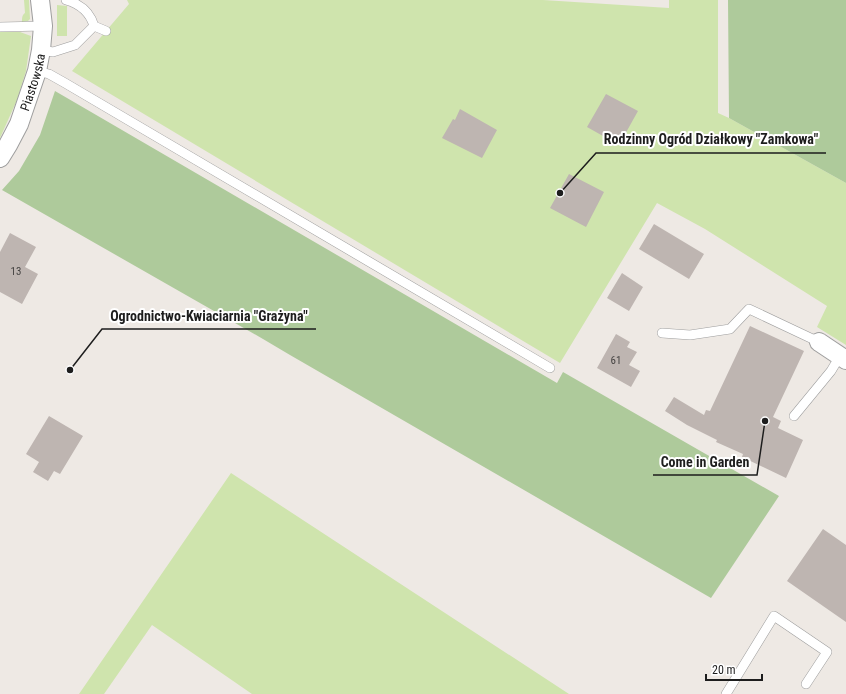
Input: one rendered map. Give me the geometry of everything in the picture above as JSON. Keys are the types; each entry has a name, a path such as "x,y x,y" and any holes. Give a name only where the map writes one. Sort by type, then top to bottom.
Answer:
{"street":[{"name":"Piastowska","path":"0,158 19,124 37,71 41,50 42,26 40,0"},
{"path":"819,342 843,358"}],"lane":[{"path":"66,0 80,6 92,19 94,26"},
{"path":"0,27 42,26"},
{"path":"94,26 106,30"},
{"path":"41,50 52,52 75,45 94,26"},
{"path":"37,71 49,74 65,83 550,368"},
{"path":"662,333 690,335 730,329 749,309 819,342"},
{"path":"794,416 843,358"},
{"path":"726,694 774,616 827,652 806,684"}],"green space":[{"path":"24,0 29,0 30,19 22,22 22,18 25,13"},
{"path":"127,0 543,0 669,8 669,0 718,0 718,113 846,183 846,345 817,327 827,306 705,229 657,203 560,363 72,71 129,4"},
{"path":"728,0 846,0 846,183 729,118"},
{"path":"57,5 67,6 67,36 57,36"},
{"path":"0,32 20,32 31,36 26,71 17,100 0,138"},
{"path":"55,91 557,383 563,372 779,496 711,598 2,190 19,171 40,135"},
{"path":"231,473 569,694 252,694 152,625 104,694 79,694"}],"building":[{"path":"606,94 638,111 619,145 587,127"},
{"path":"460,109 497,130 482,158 442,138 453,119 455,120"},
{"path":"569,174 604,192 586,227 550,208"},
{"path":"654,224 704,254 689,279 639,249"},
{"path":"10,233 36,247 25,267 38,274 22,304 0,292 0,252"},
{"path":"622,273 643,287 629,311 607,298"},
{"path":"750,326 804,351 773,417 781,421 778,428 803,440 786,478 742,457 743,454 716,442 717,440 687,425 665,411 674,397 704,415 706,410 710,411"},
{"path":"616,334 630,342 627,347 637,352 629,365 640,371 631,387 597,368"},
{"path":"49,416 83,436 60,474 54,471 48,481 33,472 39,462 26,454"},
{"path":"823,529 846,545 846,622 787,581"}],"place":[{"name":"Rodzinny Ogród Działkowy \"Zamkowa\"","path":"560,193"},
{"name":"Ogrodnictwo-Kwiaciarnia \"Grażyna\"","path":"70,370"},
{"name":"Come in Garden","path":"765,421"}]}
